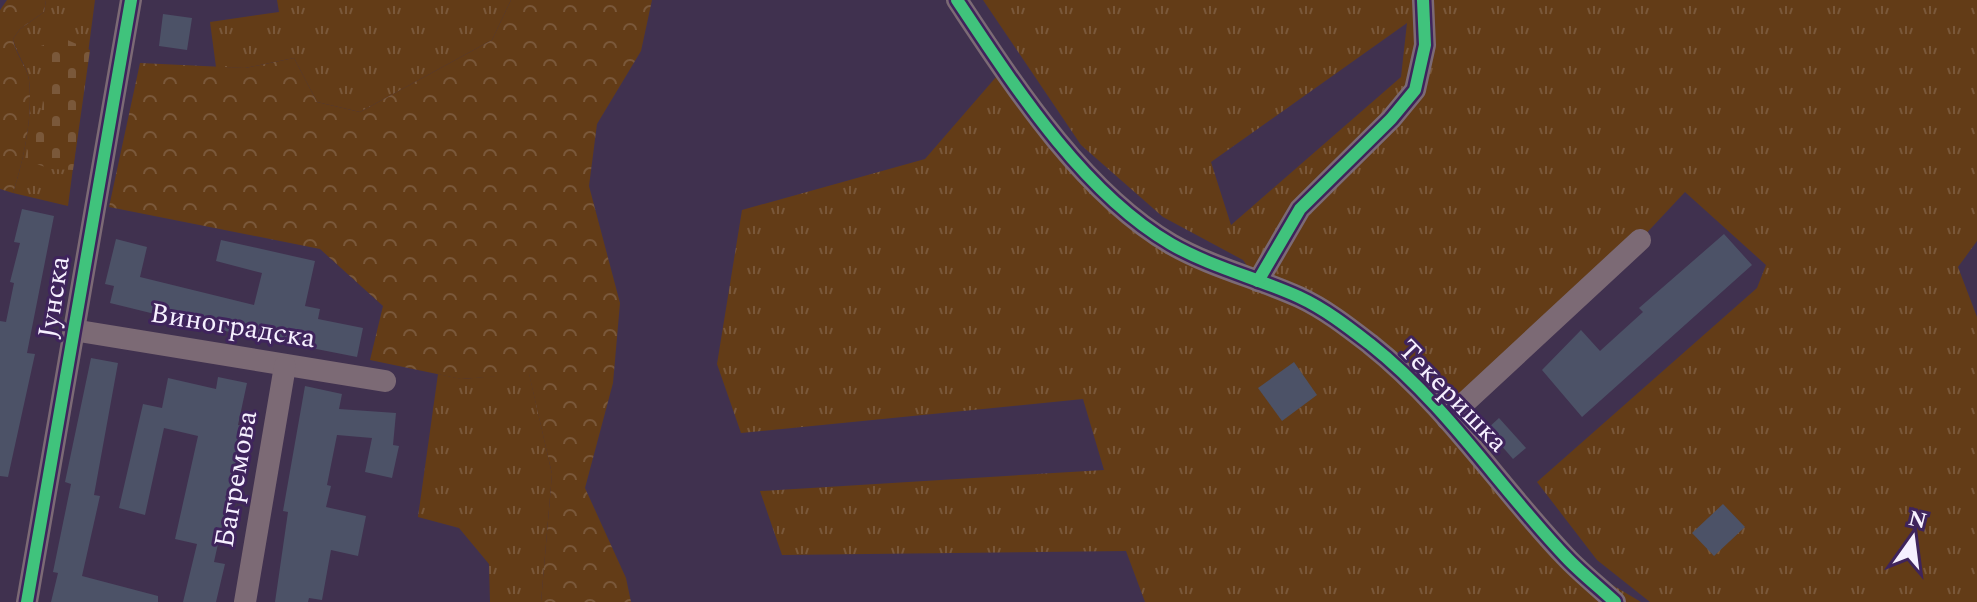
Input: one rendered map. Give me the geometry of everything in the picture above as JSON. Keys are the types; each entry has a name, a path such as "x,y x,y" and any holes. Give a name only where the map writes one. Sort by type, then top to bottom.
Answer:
{"street":[{"name":"Јунска","path":"27,602 131,0"},
{"name":"Текеришка","path":"957,0 1039,116 1125,212 1171,243 1301,298 1334,317 1373,346 1447,419 1567,558 1615,602"},
{"path":"1258,281 1300,209 1391,119 1415,90 1425,45 1423,0"},
{"path":"1447,419 1640,240"},
{"name":"Виноградска","path":"73,330 385,381"},
{"name":"Багремова","path":"245,602 285,366"}],"green space":[{"path":"7,0 46,0 44,12 20,29 13,39 28,75 30,108 27,138 13,193 0,189 0,10"},
{"path":"46,0 95,0 68,206 13,193 27,137 30,94 28,75 13,39 20,29 44,12"},
{"path":"277,0 511,0 492,40 360,112 317,102 294,58 245,68 216,67 210,22 279,12"},
{"path":"511,0 652,0 641,51 597,124 589,186 620,303 613,383 585,488 626,578 631,602 541,602 552,474 529,374 461,379 370,360 383,306 320,249 109,207 140,63 245,68 294,58 317,102 360,112 492,40"},
{"path":"983,0 1977,0 1977,241 1958,267 1977,317 1977,602 1650,602 1597,560 1537,482 1757,288 1766,265 1685,192 1640,240 1447,419 1567,558 1641,602 1145,602 1126,551 782,555 760,491 1104,470 1083,399 741,433 717,364 742,210 925,159 1003,69 1125,212 1257,279 1243,260 1163,217 1081,145","holes":["1407,23 1401,77 1231,225 1211,162"]},
{"path":"63,38 90,50 73,170 51,169 25,160 31,124 40,121 47,73 38,47"},
{"path":"529,373 552,474 541,602 490,602 489,564 459,528 418,517 438,374 462,379"}],"building":[{"path":"163,14 192,18 187,50 159,46"},
{"path":"22,209 54,216 27,353 35,354 8,477 0,476 0,321 6,322 14,283 10,282 20,243 14,242"},
{"path":"1724,234 1752,265 1582,417 1542,370 1581,330 1600,351 1643,312 1639,308"},
{"path":"116,239 147,247 140,277 254,305 262,273 216,261 221,240 315,261 305,306 320,309 318,319 363,328 357,357 220,330 110,303 114,286 105,284"},
{"path":"91,358 118,363 94,495 100,496 82,576 158,596 158,602 51,602 58,573 53,572 71,484 65,482"},
{"path":"1294,362 1317,395 1282,421 1258,388"},
{"path":"218,377 247,383 238,425 244,426 214,562 225,564 216,602 183,602 197,544 175,539 198,436 164,428 145,515 119,508 143,404 162,408 168,378 216,389"},
{"path":"305,386 342,394 339,409 396,413 393,445 399,446 392,478 365,472 372,438 337,435 326,507 366,516 358,556 331,550 322,600 309,598 308,602 275,602 288,512 283,511"},
{"path":"1499,418 1526,448 1513,459 1487,429"},
{"path":"1723,504 1745,527 1714,556 1692,533"}],"cycle path":[{"path":"27,602 131,0"},
{"path":"957,0 1052,134 1108,196 1171,244 1309,302 1370,344 1423,393 1566,557 1615,602"},
{"path":"1258,281 1300,209 1391,119 1415,90 1425,45 1423,0"}]}
